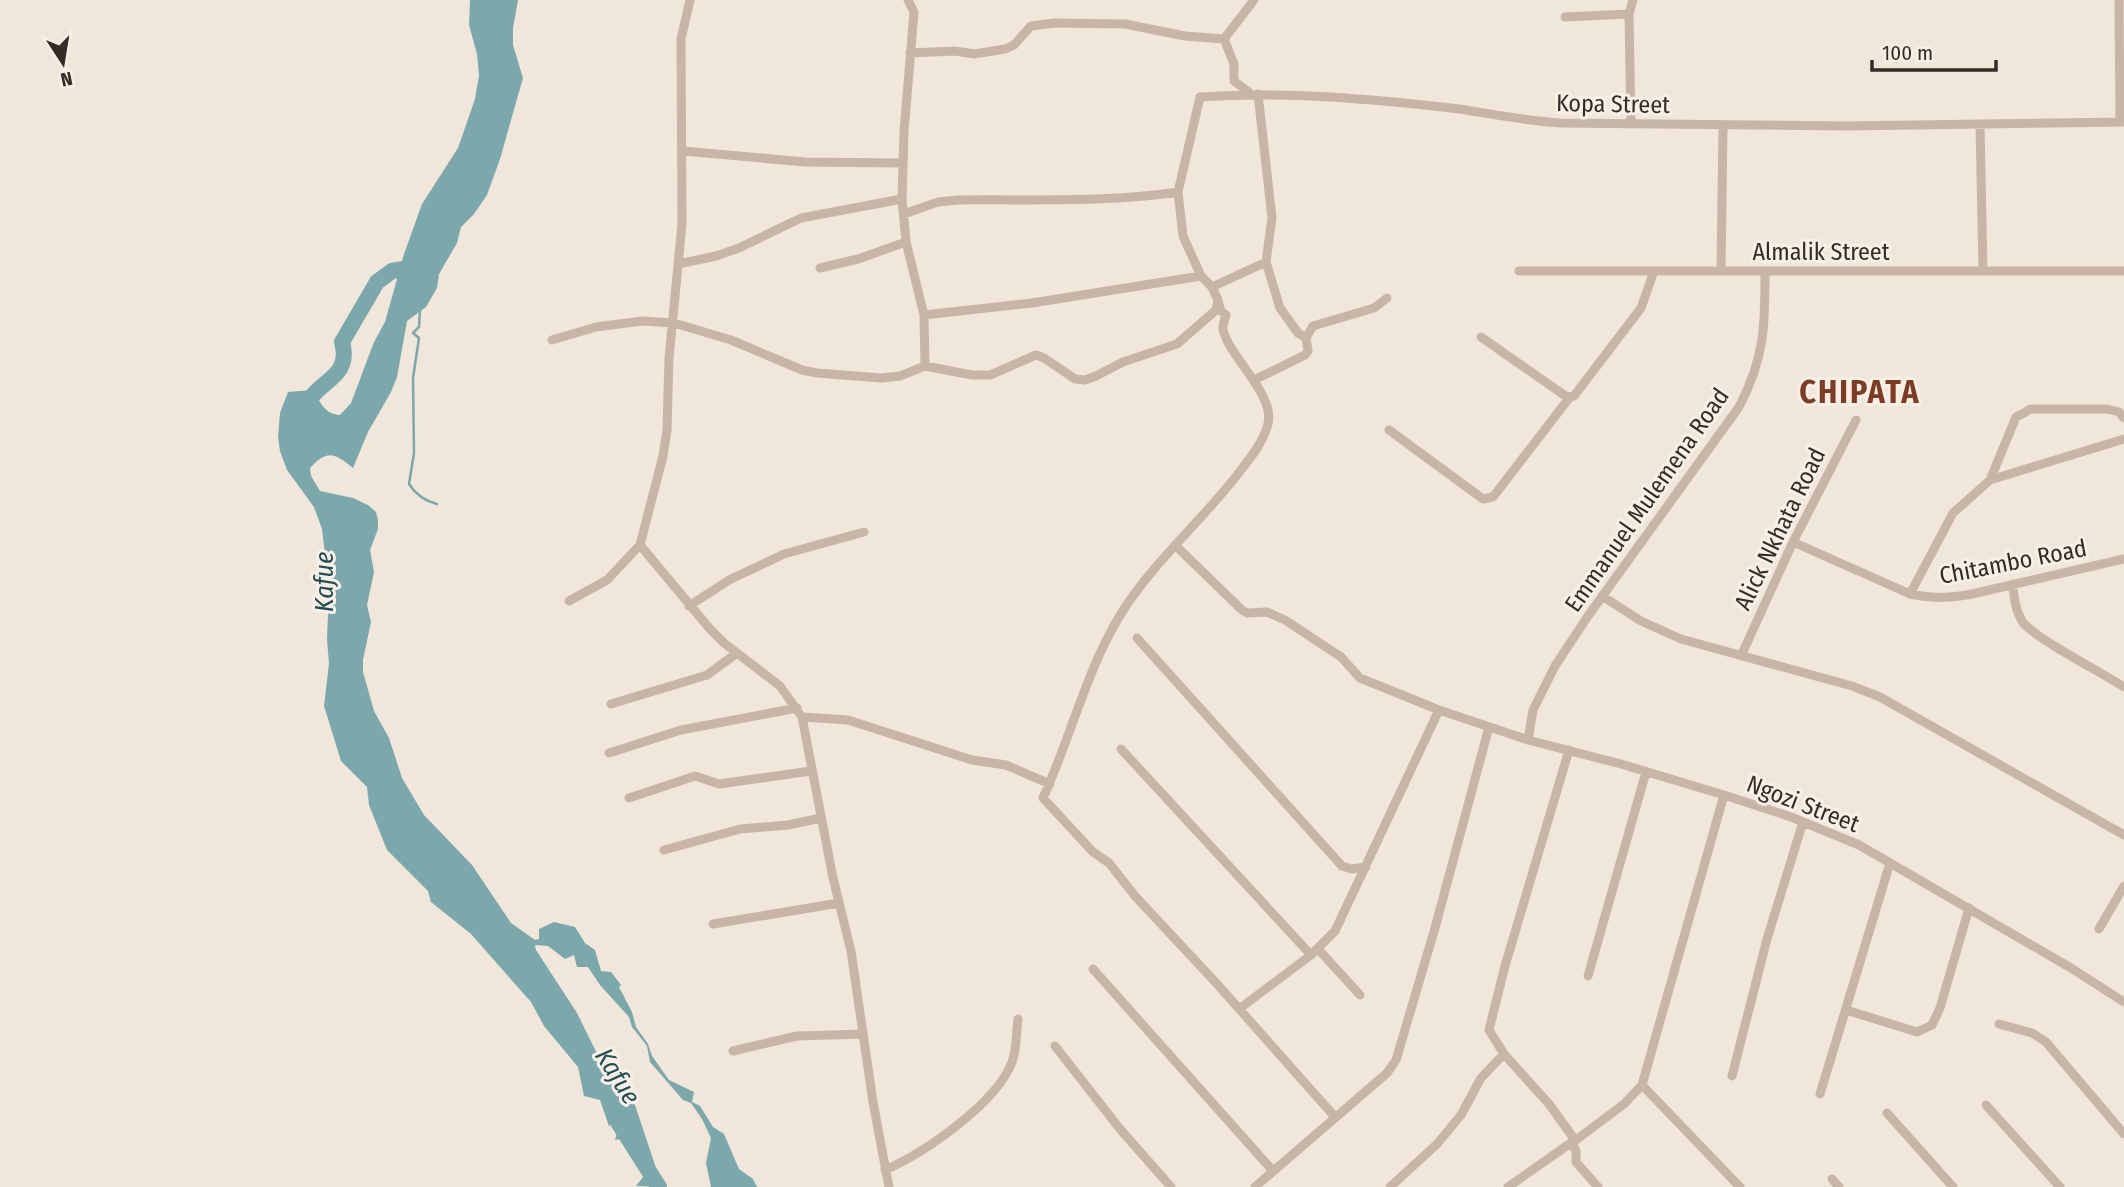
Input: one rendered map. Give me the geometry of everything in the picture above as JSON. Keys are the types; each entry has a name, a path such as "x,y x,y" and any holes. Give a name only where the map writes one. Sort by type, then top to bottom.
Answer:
{"street":[{"path":"569,601 607,580 640,545 663,456 682,223 681,40 690,0"},
{"path":"908,0 914,12 902,163 902,199 906,242 924,315 925,366"},
{"path":"1224,40 1254,0"},
{"path":"1631,124 1629,14 1633,0"},
{"path":"2119,0 2122,122"},
{"path":"1565,17 1629,14"},
{"path":"911,53 955,51 975,54 1005,49 1014,45 1031,26 1054,23 1125,24 1185,36 1224,40"},
{"path":"1224,40 1234,64 1234,81 1254,94 1272,218 1266,262 1280,308 1292,326 1306,338"},
{"name":"Kopa Street","path":"1178,192 1200,97 1254,94 1395,102 1522,121 1631,124 1723,126 2122,122"},
{"path":"1980,124 1983,271"},
{"path":"1721,271 1723,126"},
{"path":"683,150 805,162 902,163"},
{"path":"904,214 938,202 958,200 1117,200 1178,192 1183,236 1201,276 1212,287 1220,311 1226,315 1222,327 1254,380 1269,415 1263,439 1232,482 1144,582 1122,612 1097,662 1043,798 1093,852 1110,863 1135,896 1335,1117"},
{"path":"678,264 706,259 739,248 802,218 902,199"},
{"path":"820,268 858,259 906,242"},
{"path":"1212,287 1266,262"},
{"name":"Almalik Street","path":"1519,271 2124,271"},
{"path":"1389,430 1483,499 1493,497 1570,397 1577,394 1641,308 1654,271"},
{"name":"Emmanuel Mulemena Road","path":"1528,740 1533,710 1544,686 1602,596 1739,407 1752,383 1765,332 1765,272"},
{"path":"924,315 1032,303 1201,276"},
{"path":"1254,380 1305,355 1308,351 1306,338 1313,326 1374,308 1387,299"},
{"path":"552,340 620,322 674,323 731,340 802,370 817,373 881,378 900,376 925,366 972,375 990,374 1035,355 1075,379 1086,380 1123,362 1177,344 1212,316 1218,300"},
{"path":"1481,337 1570,397"},
{"path":"1990,480 2016,417 2030,409 2107,409 2119,412 2124,418"},
{"name":"Alick Nkhata Road","path":"1741,656 1793,542 1856,420"},
{"path":"1910,594 1953,513 1990,480 2124,439"},
{"path":"689,606 729,580 784,554 864,532"},
{"name":"Chitambo Road","path":"1793,542 1910,594 1947,598 2124,559"},
{"path":"640,545 689,606 724,643 780,686 802,718 851,951 888,1187"},
{"name":"Ngozi Street","path":"1176,545 1242,610 1247,613 1267,612 1285,620 1341,657 1360,678 1489,727 1724,795 1859,845 2071,968 2124,1002"},
{"path":"2013,584 2014,602 2023,623 2037,635 2124,687"},
{"path":"1602,596 1662,631 1852,686 1880,697 2124,835"},
{"path":"1137,638 1342,866 1352,869 1366,867"},
{"path":"611,704 706,675 737,653"},
{"path":"609,753 706,724 797,708"},
{"path":"1239,1009 1315,952 1335,931 1439,710"},
{"path":"802,718 848,720 972,760 1006,765 1049,784"},
{"path":"1255,1187 1387,1073 1396,1060 1489,727"},
{"path":"1121,750 1315,952 1360,995"},
{"path":"1569,750 1489,1030 1504,1054 1549,1104 1573,1141 1576,1162 1598,1187"},
{"path":"629,798 695,776 719,784 811,771"},
{"path":"1588,976 1646,772"},
{"path":"1507,1187 1624,1104 1642,1086 1724,795"},
{"path":"664,850 740,829 781,826 821,818"},
{"path":"1732,1076 1767,939 1802,822"},
{"path":"1820,1094 1890,863"},
{"path":"2099,929 2124,886"},
{"path":"713,924 839,903"},
{"path":"1846,1010 1917,1032 1932,1025 1940,1008 1969,908"},
{"path":"1093,969 1273,1171"},
{"path":"885,1170 908,1160 979,1109 1012,1063 1018,1019"},
{"path":"1999,1024 2032,1033 2046,1042 2124,1134"},
{"path":"733,1051 797,1036 863,1034"},
{"path":"1055,1046 1120,1129 1171,1187"},
{"path":"1391,1187 1437,1144 1461,1115 1481,1077 1504,1054"},
{"path":"1642,1086 1740,1187"},
{"path":"1986,1105 2060,1187"},
{"path":"1887,1113 1953,1187"},
{"path":"1832,1179 1839,1187"}],"water":[{"path":"470,0 518,0 513,45 523,78 500,159 487,195 461,227 457,243 439,274 437,288 426,307 407,321 397,377 368,432 353,468 331,455 321,458 310,468 311,476 320,491 353,498 376,512 378,529 370,550 374,572 367,605 371,622 363,672 374,711 389,738 402,778 424,815 472,865 511,923 535,940 539,939 539,929 554,922 575,927 585,943 595,950 601,971 611,972 621,985 619,987 632,1012 636,1027 648,1044 652,1056 669,1080 694,1092 692,1102 700,1106 713,1127 724,1134 739,1169 753,1179 757,1187 711,1187 706,1163 711,1138 702,1119 691,1103 683,1100 650,1062 647,1046 632,1027 629,1017 600,985 588,967 577,967 574,955 565,959 548,946 535,945 577,1013 608,1076 635,1105 657,1171 666,1187 636,1186 643,1177 641,1152 626,1138 615,1140 618,1130 613,1124 609,1126 600,1100 584,1096 578,1067 544,1026 531,1002 471,934 431,902 428,891 387,850 369,805 367,787 341,761 324,706 329,664 329,588 322,529 314,507 287,470 280,451 280,413 288,392 312,390 326,410 334,414 340,415 351,403 374,342 385,322 404,254 422,204 458,148 475,99 479,75 477,54 469,25"}],"waterway":[{"path":"305,411 315,393 342,365 342,342 377,282 392,271 420,266"},
{"path":"420,309 419,327 413,333 419,338 413,378 414,453 409,484 421,497 437,504"},
{"name":"Kafue","path":"619,1124 659,1187"}],"district":[{"name":"CHIPATA","path":"1860,392"}]}
